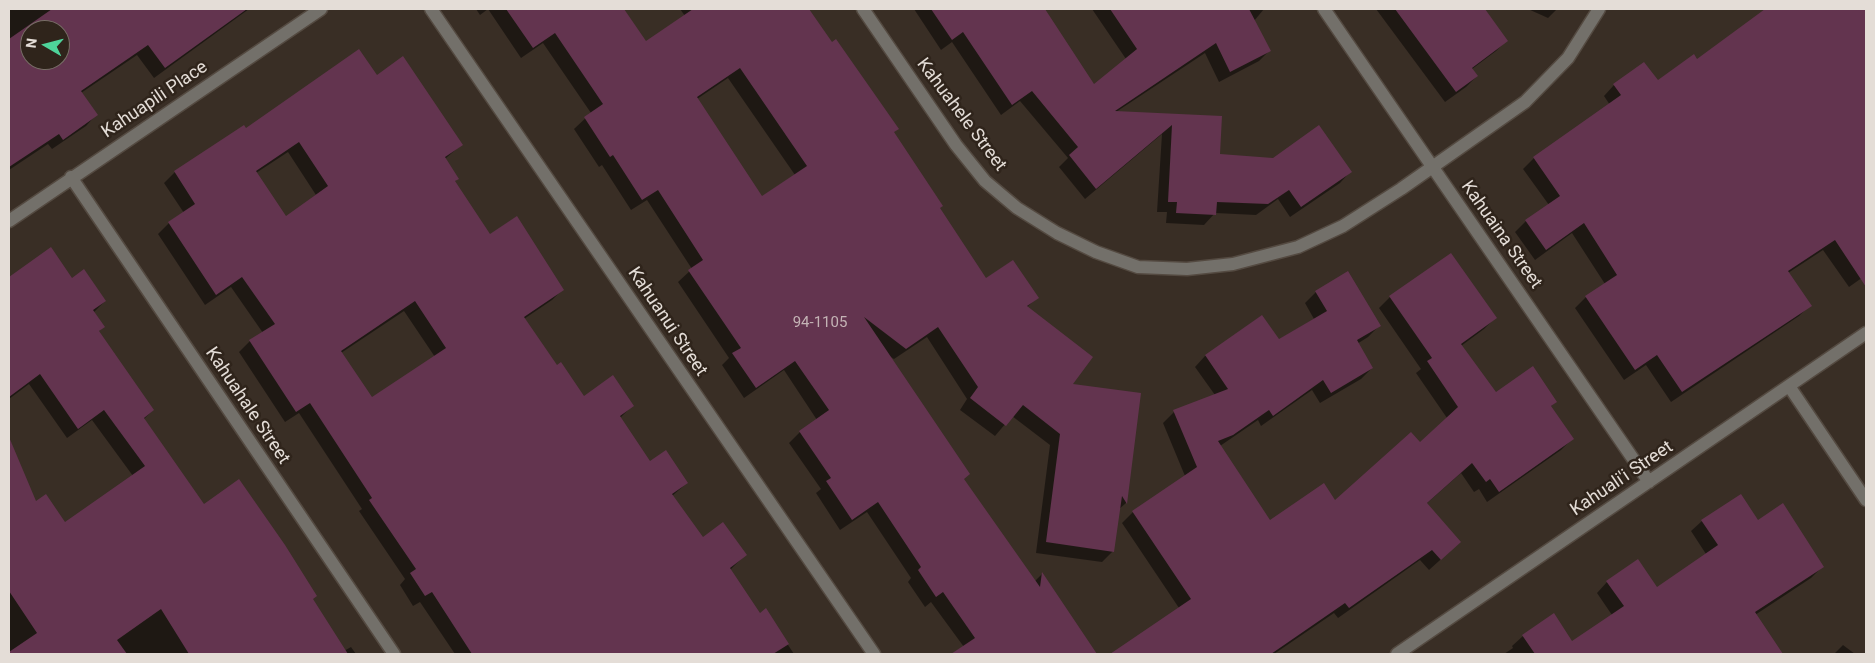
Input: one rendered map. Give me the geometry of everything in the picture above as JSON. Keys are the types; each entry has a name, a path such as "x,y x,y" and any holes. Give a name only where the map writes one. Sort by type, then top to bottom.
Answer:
{"street":[{"name":"Kahuapili Place","path":"9,220 321,9"},
{"name":"Kahuanui Street","path":"431,9 874,654"},
{"name":"Kahuahele Street","path":"863,9 956,145 985,181 1017,208 1057,233 1096,252 1138,267 1196,268 1232,264 1298,247 1343,226 1401,189 1525,102 1568,58 1599,9"},
{"name":"Kahuaina Street","path":"1324,9 1648,482"},
{"name":"Kahuahale Street","path":"71,177 394,654"},
{"name":"Kahuali'i Street","path":"1397,654 1866,333"},
{"path":"1789,386 1866,500"}],"building":[{"path":"52,9 247,9 165,68 148,45 81,91 98,115 63,140 59,134 9,167 9,39 20,31 20,70 70,70 70,20 36,20"},
{"path":"506,9 624,9 646,41 693,9 809,9 832,42 836,39 899,129 894,132 943,206 940,208 986,278 1013,260 1039,298 1027,306 1093,357 1073,384 1141,393 1127,504 1122,496 1114,552 1046,542 1060,434 1023,405 1006,426 970,398 978,387 938,327 906,349 864,317 970,474 964,479 1040,587 1042,572 1097,654 951,654 975,638 943,592 936,597 918,570 921,567 878,502 852,520 826,481 831,478 799,431 829,410 795,361 756,388 732,353 741,348 688,270 703,260 658,190 642,200 613,155 610,157 584,117 603,104 555,33 533,48","holes":["740,68 807,166 762,196 697,97"]},
{"path":"931,9 1045,9 1094,84 1137,49 1110,9 1249,9 1271,51 1230,72 1216,43 1115,111 1222,116 1220,154 1273,158 1319,125 1352,172 1301,207 1289,190 1268,204 1217,202 1216,215 1176,213 1177,202 1168,202 1172,125 1096,189 1069,155 1078,147 1032,91 1012,105 963,32 952,40"},
{"path":"1395,9 1485,9 1508,41 1472,68 1478,76 1456,92"},
{"path":"1765,9 1866,9 1866,287 1835,240 1788,271 1812,306 1682,392 1657,355 1635,370 1585,296 1617,275 1584,223 1546,250 1525,220 1560,196 1533,157 1621,95 1613,84 1644,62 1658,80 1694,54 1697,59"},
{"path":"359,49 377,75 403,56 463,145 445,157 459,179 455,181 490,234 517,216 564,290 524,317 557,365 561,362 584,396 613,375 634,406 620,416 650,461 666,450 688,483 672,494 703,537 723,522 747,555 730,568 760,613 766,608 789,644 773,654 472,654 432,592 425,596 410,573 416,569 369,500 372,498 310,403 296,412 249,340 275,324 242,277 216,295 168,222 195,204 174,171 244,125 246,128","holes":["299,142 328,186 286,216 256,171","415,301 446,348 372,397 341,351"]},
{"path":"51,247 72,278 84,269 106,301 93,310 105,327 99,331 154,410 144,418 204,504 239,479 285,545 317,596 313,599 348,654 189,654 161,609 117,640 127,654 9,654 9,652 37,633 9,591 9,437 36,501 46,494 65,522 145,466 104,410 78,429 40,374 9,397 9,277"},
{"path":"1451,253 1497,318 1461,344 1496,392 1533,366 1557,402 1551,406 1574,439 1499,492 1490,479 1486,482 1472,463 1427,503 1461,542 1441,560 1432,550 1349,608 1345,603 1271,654 1110,654 1191,599 1132,511 1197,467 1173,410 1228,389 1205,355 1262,315 1279,339 1327,311 1315,291 1348,271 1381,326 1357,340 1373,368 1331,393 1323,380 1273,416 1269,410 1233,435 1218,441 1270,520 1324,483 1335,500 1411,432 1420,442 1458,407 1427,361 1432,358 1389,296"},
{"path":"1741,494 1758,520 1783,503 1824,567 1755,612 1783,654 1535,654 1522,635 1554,613 1572,641 1624,606 1606,581 1638,559 1657,587 1718,545 1701,520"}]}
